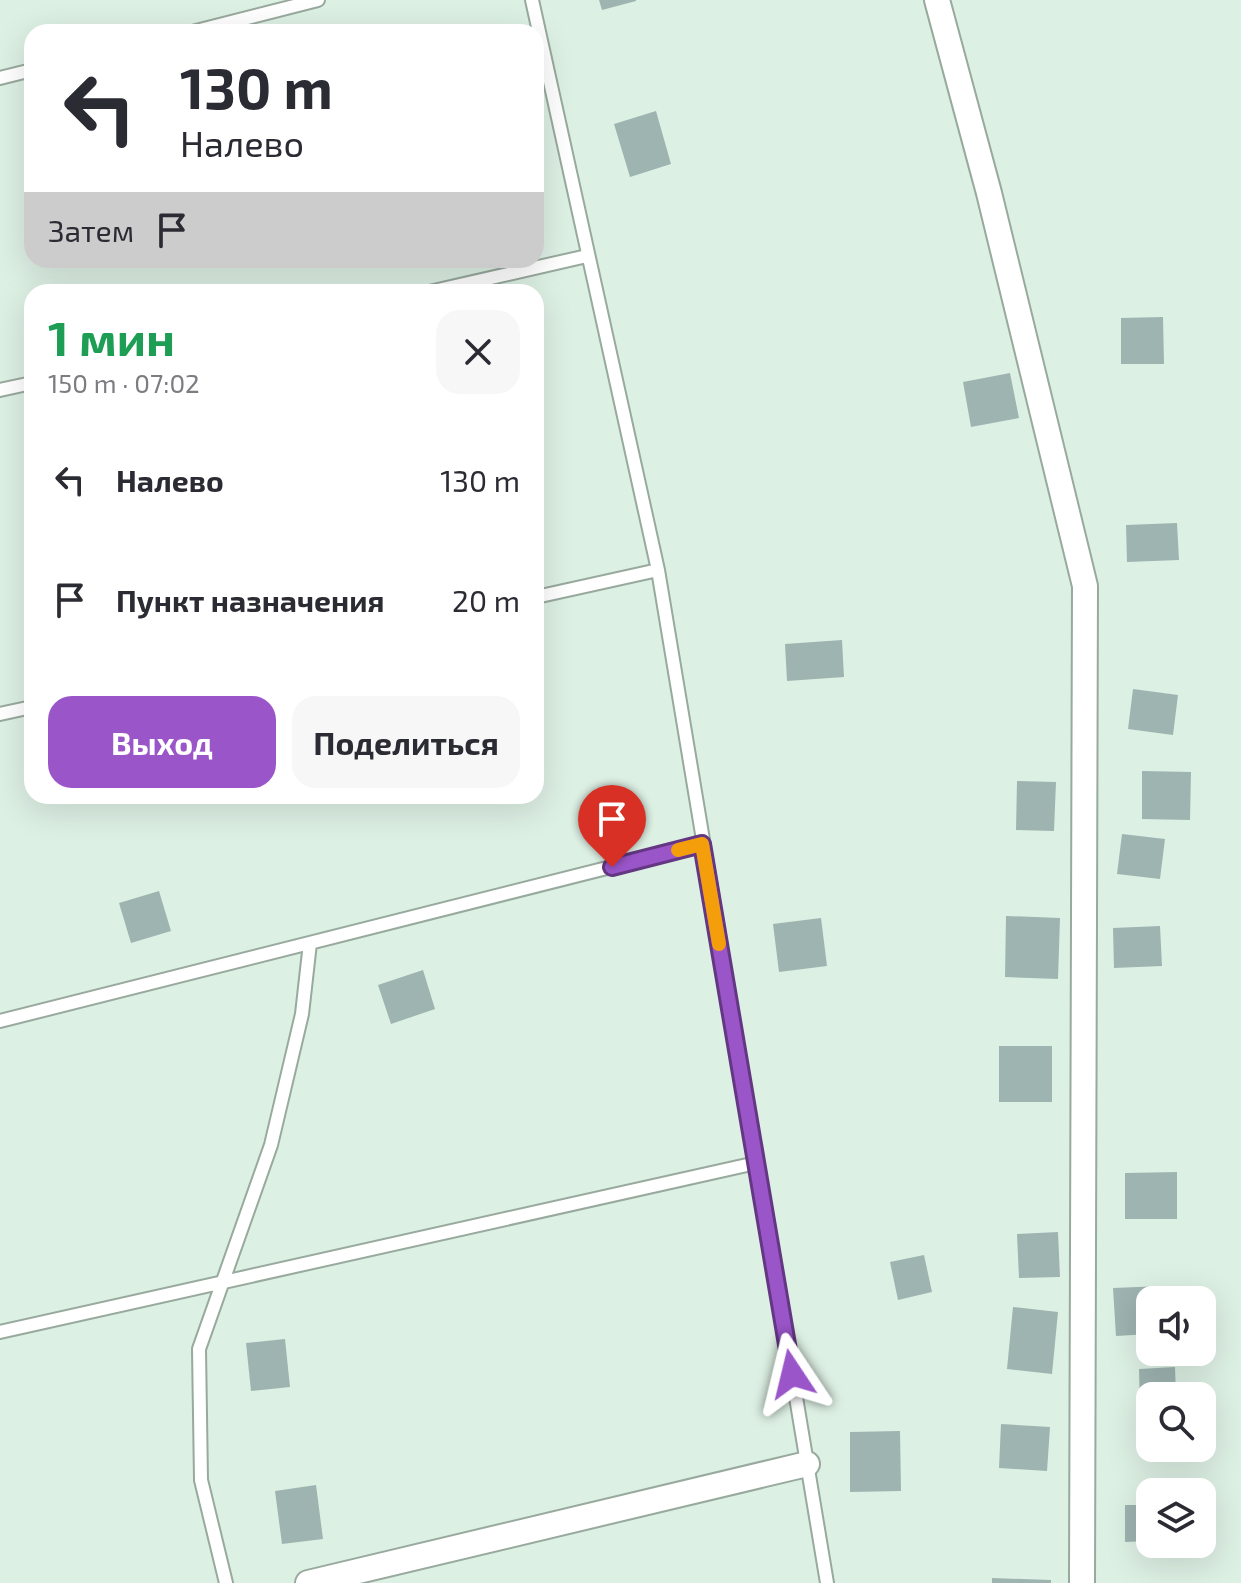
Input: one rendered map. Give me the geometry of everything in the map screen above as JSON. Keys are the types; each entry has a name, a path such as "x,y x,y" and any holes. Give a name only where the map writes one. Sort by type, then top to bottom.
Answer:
{"street":[{"path":"937,0 993,208 1085,586 1082,1583"},
{"path":"308,1583 807,1464"}],"lane":[{"path":"224,24 318,0"},
{"path":"532,0 537,24"},
{"path":"544,56 658,570 827,1583"},
{"path":"0,78 24,72"},
{"path":"544,266 587,256"},
{"path":"464,284 534,268"},
{"path":"0,390 24,385"},
{"path":"544,595 658,570"},
{"path":"0,714 24,709"},
{"path":"0,1021 702,844"},
{"path":"226,1583 201,1480 199,1349 271,1145 302,1014 310,943"},
{"path":"0,1332 756,1163"}],"building":[{"path":"599,0 636,0 636,1 602,10"},
{"path":"656,111 671,164 630,177 614,124"},
{"path":"1163,317 1164,364 1121,364 1121,318"},
{"path":"1010,373 1019,418 971,427 963,382"},
{"path":"1177,523 1179,560 1127,562 1126,525"},
{"path":"842,640 844,677 787,681 785,644"},
{"path":"1133,689 1178,695 1173,735 1128,729"},
{"path":"1142,771 1191,772 1190,820 1142,819"},
{"path":"1017,781 1056,782 1054,831 1016,830"},
{"path":"1122,834 1165,839 1160,879 1117,874"},
{"path":"159,891 171,931 131,943 119,903"},
{"path":"1006,916 1060,918 1058,979 1005,977"},
{"path":"821,918 827,966 779,972 773,924"},
{"path":"1160,926 1162,966 1114,968 1113,928"},
{"path":"423,970 435,1009 391,1024 378,985"},
{"path":"999,1046 1052,1046 1052,1102 999,1102"},
{"path":"1177,1172 1177,1219 1125,1219 1125,1173"},
{"path":"1058,1232 1060,1277 1019,1278 1017,1234"},
{"path":"924,1255 932,1292 898,1300 890,1262"},
{"path":"1136,1287 1136,1335 1116,1336 1113,1288"},
{"path":"1013,1307 1058,1312 1052,1374 1007,1369"},
{"path":"285,1339 290,1387 251,1391 246,1343"},
{"path":"1175,1367 1176,1382 1139,1382 1139,1369"},
{"path":"1001,1424 1050,1427 1047,1471 999,1468"},
{"path":"900,1431 901,1491 850,1492 850,1432"},
{"path":"316,1485 323,1539 282,1544 275,1491"},
{"path":"1125,1505 1136,1505 1136,1542 1125,1542"},
{"path":"992,1578 1051,1580 1051,1583 992,1583"}],"slow traffic":[{"path":"678,850 702,844 719,944"}],"route":[{"path":"612,867 702,844 792,1374"}]}
